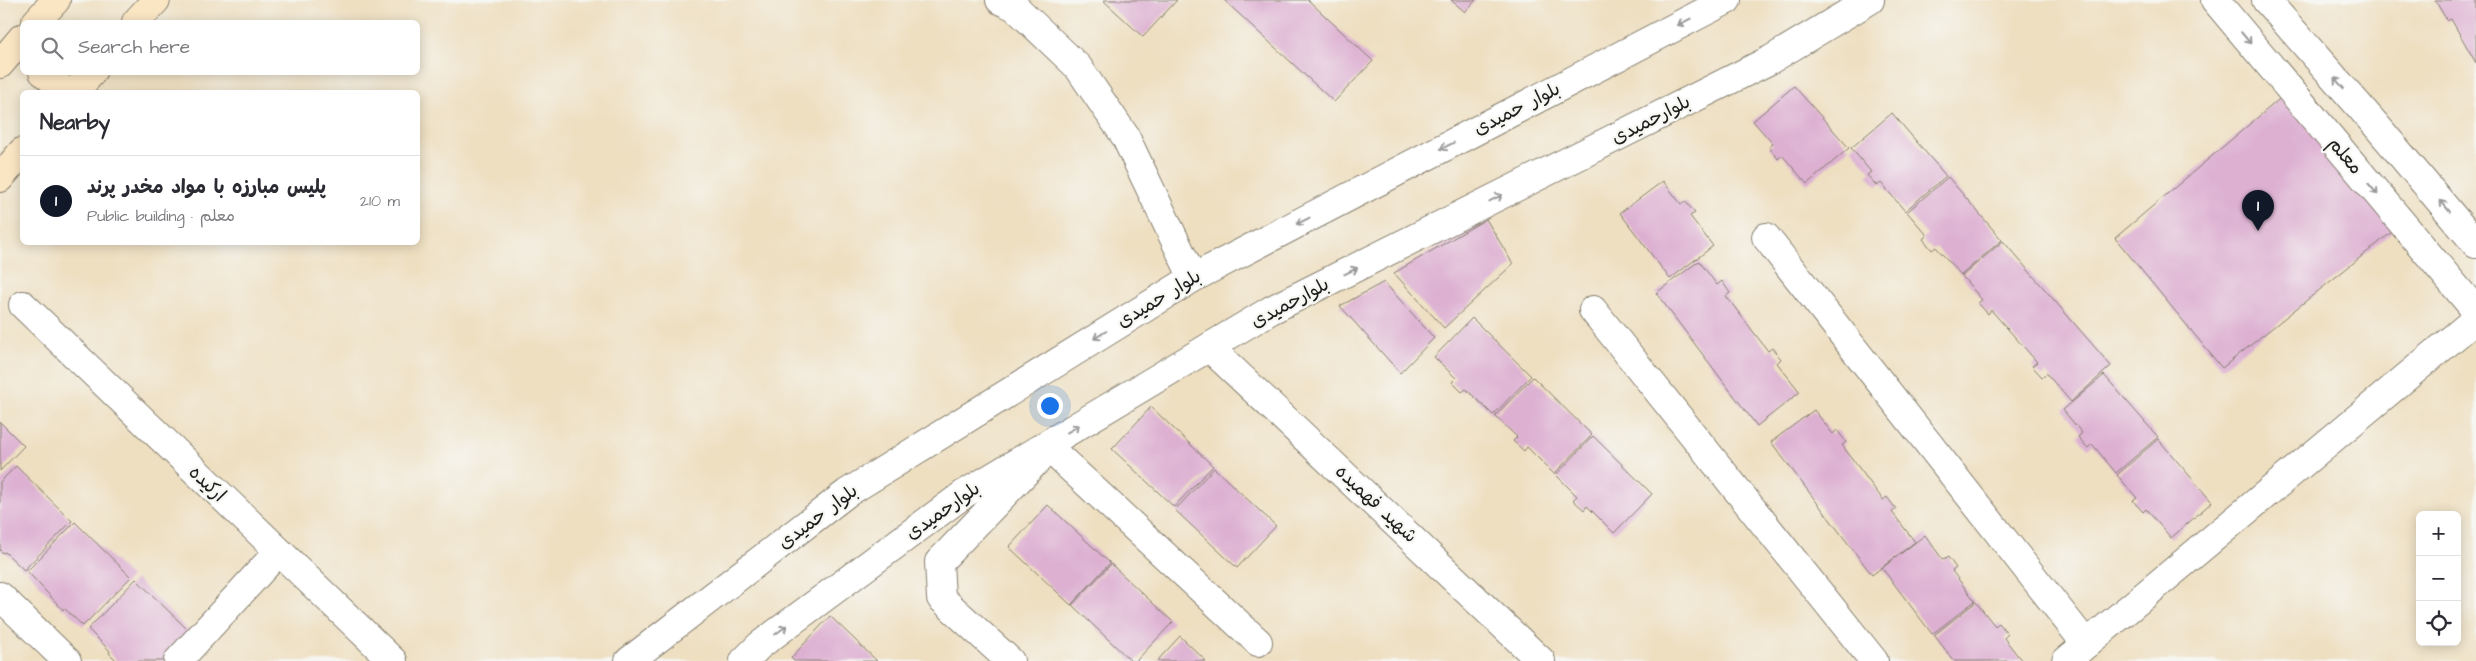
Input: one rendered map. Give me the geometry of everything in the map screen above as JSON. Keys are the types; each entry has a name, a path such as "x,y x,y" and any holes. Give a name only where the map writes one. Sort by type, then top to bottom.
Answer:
{"main road":[{"path":"38,20 56,0"},
{"path":"138,20 156,0"},
{"path":"46,75 64,90"},
{"path":"77,90 89,75"},
{"path":"0,178 20,154"}],"street":[{"path":"1000,0 1015,7 1078,68 1125,136 1193,278"},
{"name":"بلوار حمیدی","path":"629,661 847,493 1193,278 1728,0"},
{"name":"بلوارحمیدی","path":"744,661 760,645 964,494 1271,310 1770,60 1870,0"},
{"name":"معلم","path":"2215,0 2476,311"},
{"path":"2266,0 2375,124 2476,244"},
{"path":"1766,237 2076,653 2476,320"},
{"name":"ارکیده","path":"23,305 393,661"},
{"path":"1593,310 1874,661"},
{"name":"شهید فهمیده","path":"1210,348 1531,658"},
{"path":"1010,661 941,598 939,562 1049,448 1258,642"},
{"path":"178,661 278,552"},
{"path":"0,596 67,661"}],"building":[{"path":"1103,0 1177,0 1143,37"},
{"path":"1224,0 1308,0 1373,61 1334,102"},
{"path":"1451,0 1476,0 1465,12"},
{"path":"2435,0 2476,0 2476,63 2451,19 2447,21"},
{"path":"1794,86 1849,148 1807,184 1782,155 1778,159 1769,147 1773,144 1753,121"},
{"path":"2290,90 2402,224 2222,368 2115,238"},
{"path":"1892,113 1946,176 1905,211 1881,183 1877,186 1867,175 1871,172 1851,148"},
{"path":"1948,177 2002,240 1961,275 1936,247 1932,250 1923,239 1927,235 1907,212"},
{"path":"1663,181 1681,204 1685,201 1695,213 1690,216 1713,246 1670,279 1620,213"},
{"path":"1486,219 1513,264 1444,328 1394,273"},
{"path":"2003,241 2111,366 2071,402 2046,373 2042,377 2032,366 2037,362 1991,310 1988,314 1978,303 1982,300 1962,276"},
{"path":"1699,261 1717,285 1722,281 1730,293 1726,296 1768,351 1772,348 1781,359 1777,363 1800,392 1757,426 1656,293"},
{"path":"1384,282 1434,338 1400,373 1340,306"},
{"path":"1472,318 1531,376 1493,415 1466,389 1462,392 1452,382 1456,378 1434,357"},
{"path":"2104,375 2158,437 2116,473 2092,444 2088,448 2078,437 2082,433 2063,410"},
{"path":"1533,377 1592,435 1554,474 1527,447 1524,451 1513,441 1517,437 1495,416"},
{"path":"1151,407 1213,466 1174,507 1112,449"},
{"path":"1814,410 1833,434 1837,430 1846,442 1842,445 1883,500 1887,497 1896,509 1892,512 1915,542 1872,575 1771,442"},
{"path":"0,422 24,446 0,471"},
{"path":"1593,436 1652,494 1614,533 1587,506 1584,510 1573,500 1577,496 1556,475"},
{"path":"2158,439 2212,502 2171,538 2146,509 2143,512 2133,501 2137,498 2117,475"},
{"path":"16,466 72,521 24,570 5,552 3,553 0,550 0,482"},
{"path":"1214,468 1276,526 1237,568 1175,510"},
{"path":"1048,505 1110,563 1071,605 1009,547"},
{"path":"75,522 131,577 83,626 64,608 63,610 27,571"},
{"path":"1925,535 1943,560 1948,557 1956,568 1952,571 1975,601 1932,634 1882,568"},
{"path":"1111,564 1173,622 1136,661 1131,661 1072,605"},
{"path":"136,579 192,634 166,661 117,661 109,653 110,651 88,629"},
{"path":"1976,602 1995,626 1999,623 2008,634 2004,638 2022,661 1954,661 1934,635"},
{"path":"830,616 877,661 794,661 791,658"},
{"path":"1180,636 1206,661 1157,661"}],"place":[{"name":"پلیس مبارزه با مواد مخدر پرند","path":"2258,231"}]}
